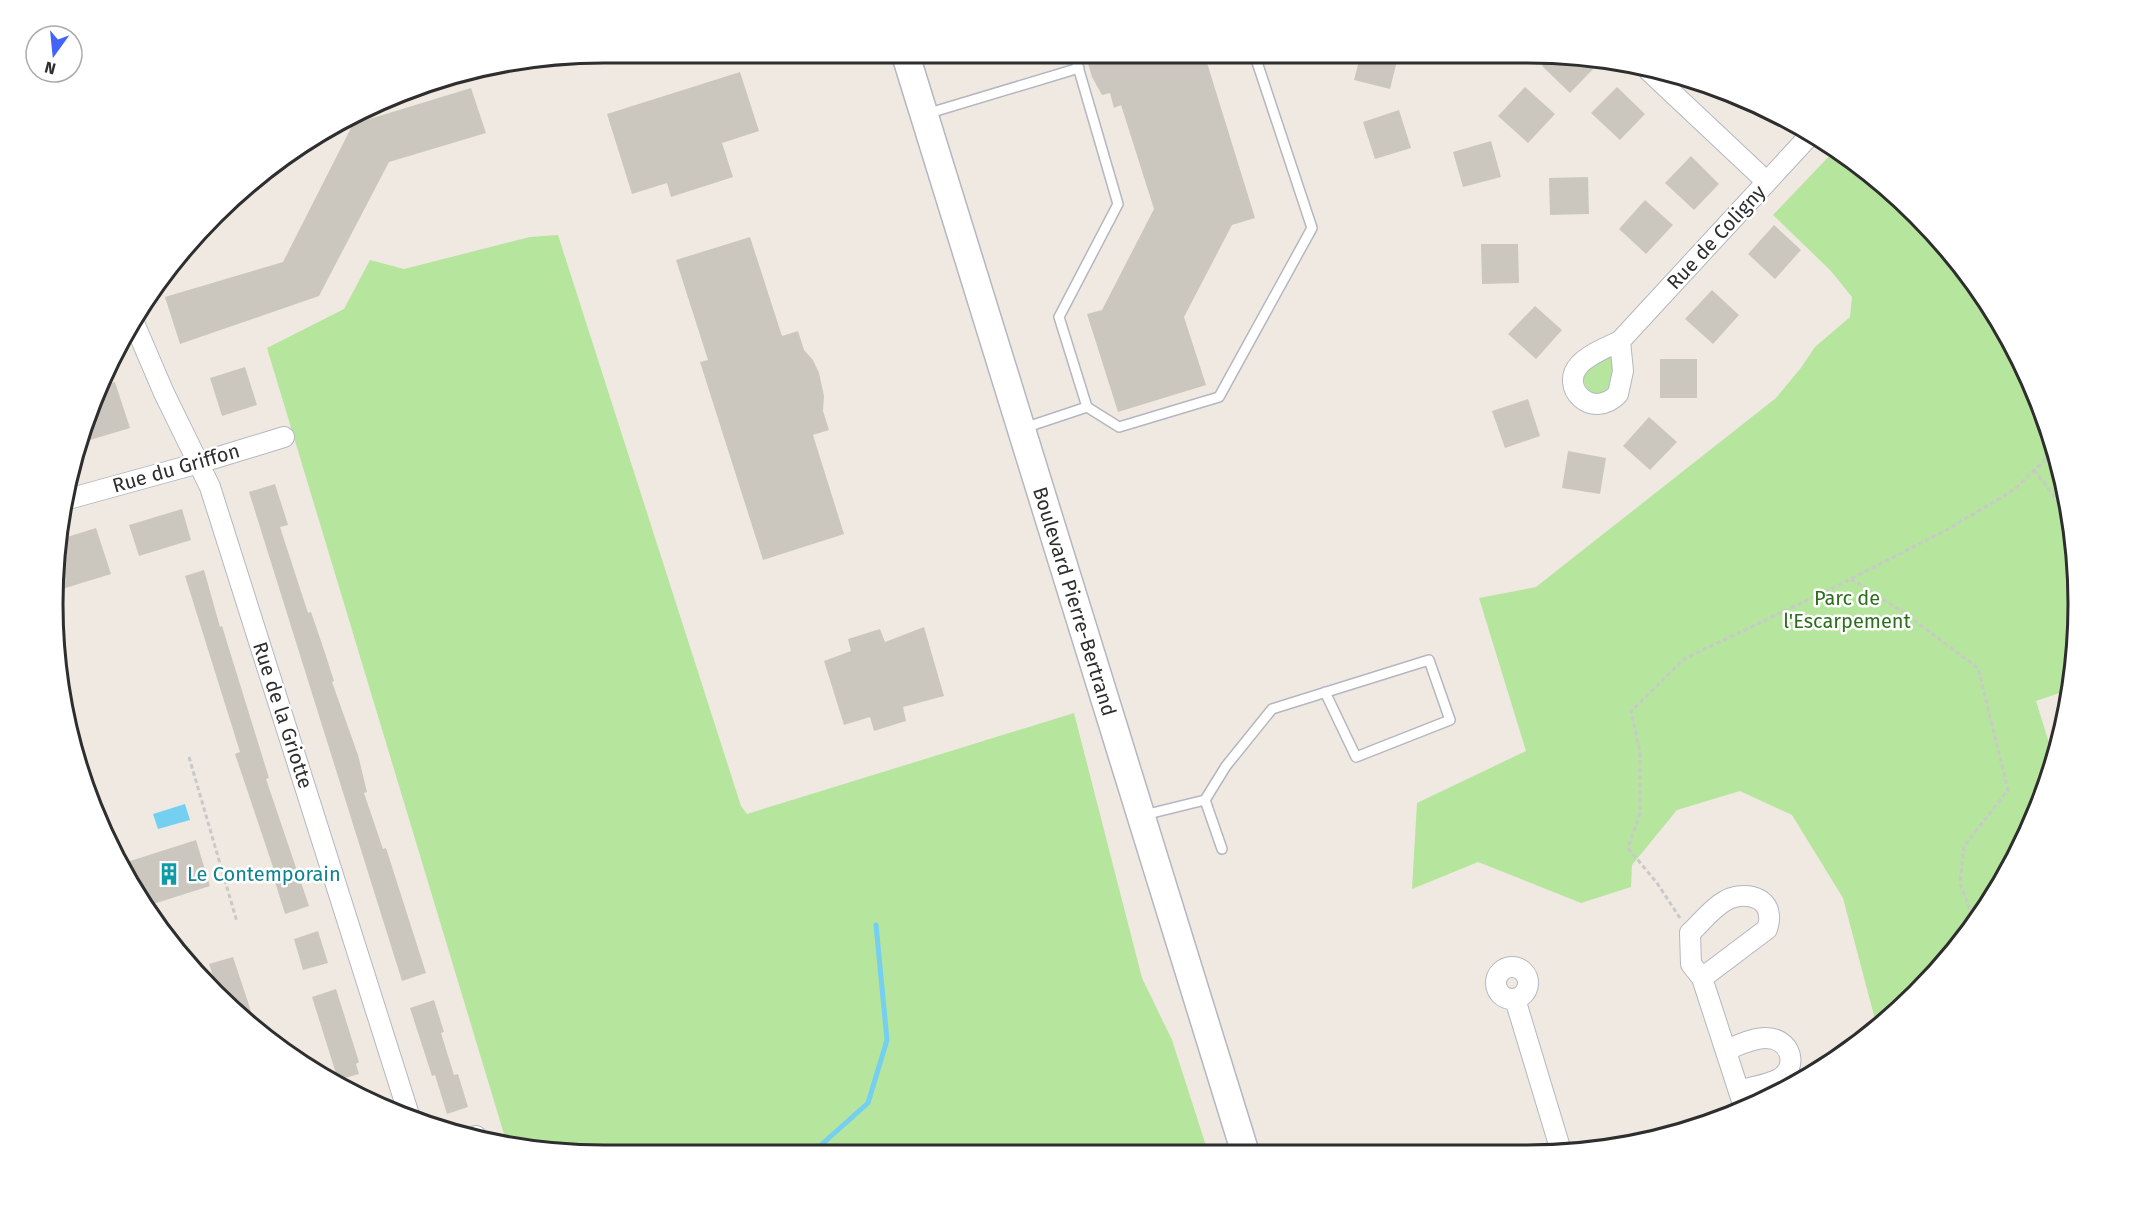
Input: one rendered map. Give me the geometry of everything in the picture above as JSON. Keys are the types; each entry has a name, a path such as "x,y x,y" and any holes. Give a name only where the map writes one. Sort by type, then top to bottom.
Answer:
{"main road":[{"name":"Boulevard Pierre-Bertrand","path":"908,63 1243,1145"}],"street":[{"path":"1657,79 1767,182"},
{"name":"Rue de Coligny","path":"1620,341 1806,140"},
{"name":"Rue de la Griotte","path":"137,330 164,393 210,487 407,1107"},
{"name":"Rue du Griffon","path":"73,498 284,437"},
{"path":"1702,978 1767,929 1770,916 1766,904 1757,897 1742,896 1725,901 1690,933 1691,964 1702,978 1741,1099 1778,1080 1787,1071 1791,1061 1790,1050 1780,1042 1767,1038 1750,1041 1726,1050"},
{"path":"1515,999 1559,1144"}],"lane":[{"path":"1077,63 1118,204 1059,317 1087,407 1119,427 1219,398 1312,228 1257,63"},
{"path":"924,115 1078,68"},
{"path":"1022,429 1087,407"},
{"path":"1141,816 1205,800 1226,766 1272,710 1325,692 1429,660 1450,720 1356,757 1325,692"},
{"path":"1205,800 1222,849"}],"path":[{"path":"1690,933 1657,883 1628,848 1640,813 1640,752 1631,711 1684,659 1851,579 1948,529 2014,490 2048,457"},
{"path":"2034,470 2059,502"},
{"path":"1851,579 1903,612 1978,668 2008,790 1964,846 1960,883 1971,913"},
{"path":"189,757 237,922"}],"green space":[{"name":"Parc de l'Escarpement","path":"1830,155 1884,197 1934,247 1977,303 1996,334 2027,397 2050,464 2063,533 2068,604 2063,675 2060,693 2036,701 2050,745 2027,811 1996,874 1977,905 1934,961 1910,987 1875,1018 1843,898 1792,815 1740,791 1677,810 1632,865 1631,887 1581,903 1478,862 1412,889 1417,803 1526,751 1479,598 1536,587 1776,398 1815,347 1850,317 1852,297 1830,270 1773,215"},
{"path":"558,235 741,806 747,814 1074,713 1142,978 1172,1040 1206,1145 604,1145 569,1144 505,1136 267,348 344,309 370,260 404,269 530,237"},
{"path":"1615,351 1613,386 1609,393 1595,397 1584,382 1584,376 1593,365"}],"water":[{"path":"185,804 190,820 158,829 153,814"}],"building":[{"path":"1088,63 1207,63 1255,218 1232,225 1184,317 1206,385 1118,412 1087,314 1102,310 1154,209 1121,105 1114,108 1110,93 1102,95 1092,77"},
{"path":"1358,63 1396,63 1390,89 1354,80"},
{"path":"1544,63 1562,64 1594,68 1570,93 1542,66"},
{"path":"740,72 759,131 722,143 733,177 671,197 667,183 632,194 607,114"},
{"path":"1525,87 1555,114 1528,143 1498,116"},
{"path":"1617,87 1645,114 1620,140 1591,113"},
{"path":"471,88 486,133 389,162 319,296 180,344 165,297 283,262 352,125"},
{"path":"1399,110 1411,148 1375,159 1363,122"},
{"path":"1491,141 1501,177 1463,187 1453,152"},
{"path":"1691,156 1719,184 1694,210 1665,183"},
{"path":"1588,177 1589,214 1550,215 1549,178"},
{"path":"1645,200 1673,225 1646,254 1619,229"},
{"path":"1774,225 1801,250 1775,279 1748,254"},
{"path":"750,237 782,336 798,331 804,350 813,360 819,373 824,396 823,411 829,430 813,435 844,534 763,560 700,362 708,360 676,260"},
{"path":"1481,244 1518,244 1519,283 1482,284"},
{"path":"1712,290 1739,315 1713,344 1685,319"},
{"path":"1535,306 1562,330 1536,359 1508,334"},
{"path":"1660,359 1697,359 1697,398 1660,398"},
{"path":"245,367 257,405 222,416 210,378"},
{"path":"115,382 130,428 89,440 104,397 110,384"},
{"path":"1528,399 1540,436 1505,448 1492,411"},
{"path":"1649,417 1677,442 1650,470 1623,446"},
{"path":"1568,451 1606,458 1600,494 1562,488"},
{"path":"275,484 288,525 280,527 308,613 311,612 324,650 334,681 332,682 358,755 367,792 364,793 383,849 386,848 426,973 402,981 249,492"},
{"path":"182,509 191,540 139,556 129,525"},
{"path":"96,528 111,574 63,589 68,537"},
{"path":"204,570 269,778 266,779 309,906 285,914 275,882 278,882 235,754 240,752 185,576"},
{"path":"924,627 944,696 903,707 906,721 874,731 870,717 844,725 824,661 851,651 848,639 880,629 885,642"},
{"name":"Le Contemporain","path":"196,840 210,886 153,904 129,862"},
{"path":"318,931 328,963 303,970 294,939"},
{"path":"233,957 252,1015 214,980 209,964"},
{"path":"336,989 359,1062 356,1064 359,1074 344,1078 336,1075 312,997"},
{"path":"434,1000 454,1075 458,1074 468,1107 447,1114 410,1008"}],"waterway":[{"path":"821,1145 868,1103 887,1040 876,925"}],"place":[{"name":"Le Contemporain","path":"169,874"}]}
